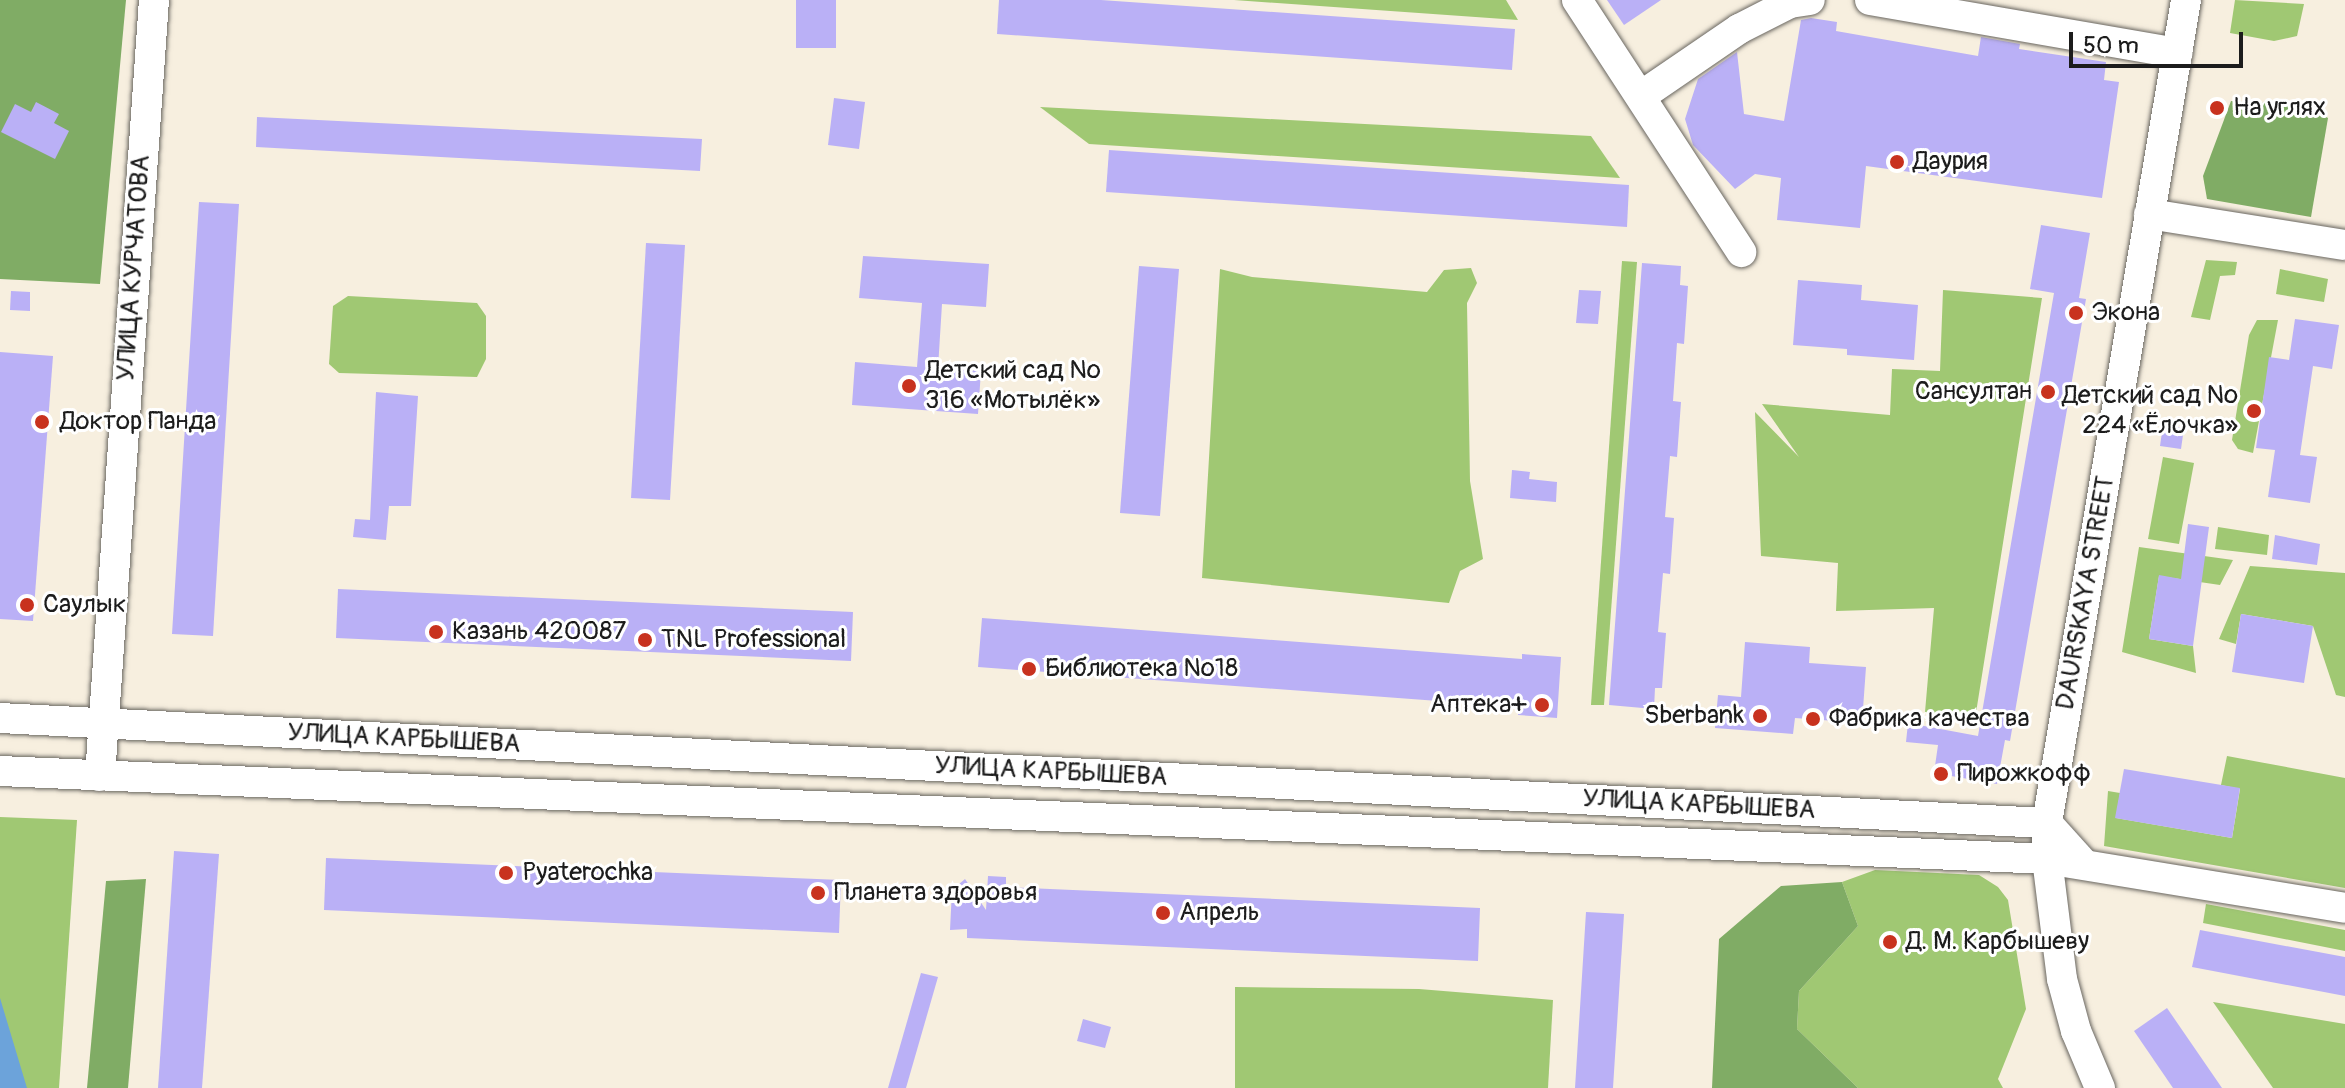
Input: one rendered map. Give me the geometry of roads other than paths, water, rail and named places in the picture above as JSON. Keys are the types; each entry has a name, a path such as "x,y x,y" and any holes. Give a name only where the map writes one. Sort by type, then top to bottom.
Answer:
{"street":[{"name":"УЛИЦА КУРЧАТОВА","path":"100,776 154,0"},
{"path":"1577,0 1741,252"},
{"path":"1641,96 1739,29 1790,3 1810,0"},
{"path":"1870,0 2177,53"},
{"name":"DAURSKAYA STREET","path":"2100,1088 2076,1031 2062,979 2047,859 2047,823 2186,0"},
{"path":"2149,214 2345,245"},
{"name":"УЛИЦА КАРБЫШЕВА","path":"0,718 2047,823"},
{"name":"УЛИЦА КАРБЫШЕВА","path":"0,771 2047,859 2345,908"},
{"path":"2047,823 2084,864"}],"water":[{"path":"0,998 27,1088 0,1088"}],"place":[{"name":"На углях","path":"2217,108"},
{"name":"Даурия","path":"1897,162"},
{"name":"Экона","path":"2076,313"},
{"name":"Детский сад № 316 «Мотылёк»","path":"909,386"},
{"name":"Сансултан","path":"2048,392"},
{"name":"Детский сад № 224 «Ёлочка»","path":"2254,411"},
{"name":"Доктор Панда","path":"42,422"},
{"name":"Саулык","path":"27,605"},
{"name":"Казань 420087","path":"436,632"},
{"name":"TNL Professional","path":"645,640"},
{"name":"Библиотека №18","path":"1029,669"},
{"name":"Аптека+","path":"1542,705"},
{"name":"Sberbank","path":"1760,716"},
{"name":"Фабрика качества","path":"1813,719"},
{"name":"Пирожкофф","path":"1941,774"},
{"name":"Pyaterochka","path":"506,873"},
{"name":"Планета здоровья","path":"818,893"},
{"name":"Апрель","path":"1163,913"},
{"name":"Д. М. Карбышеву","path":"1890,942"}]}
